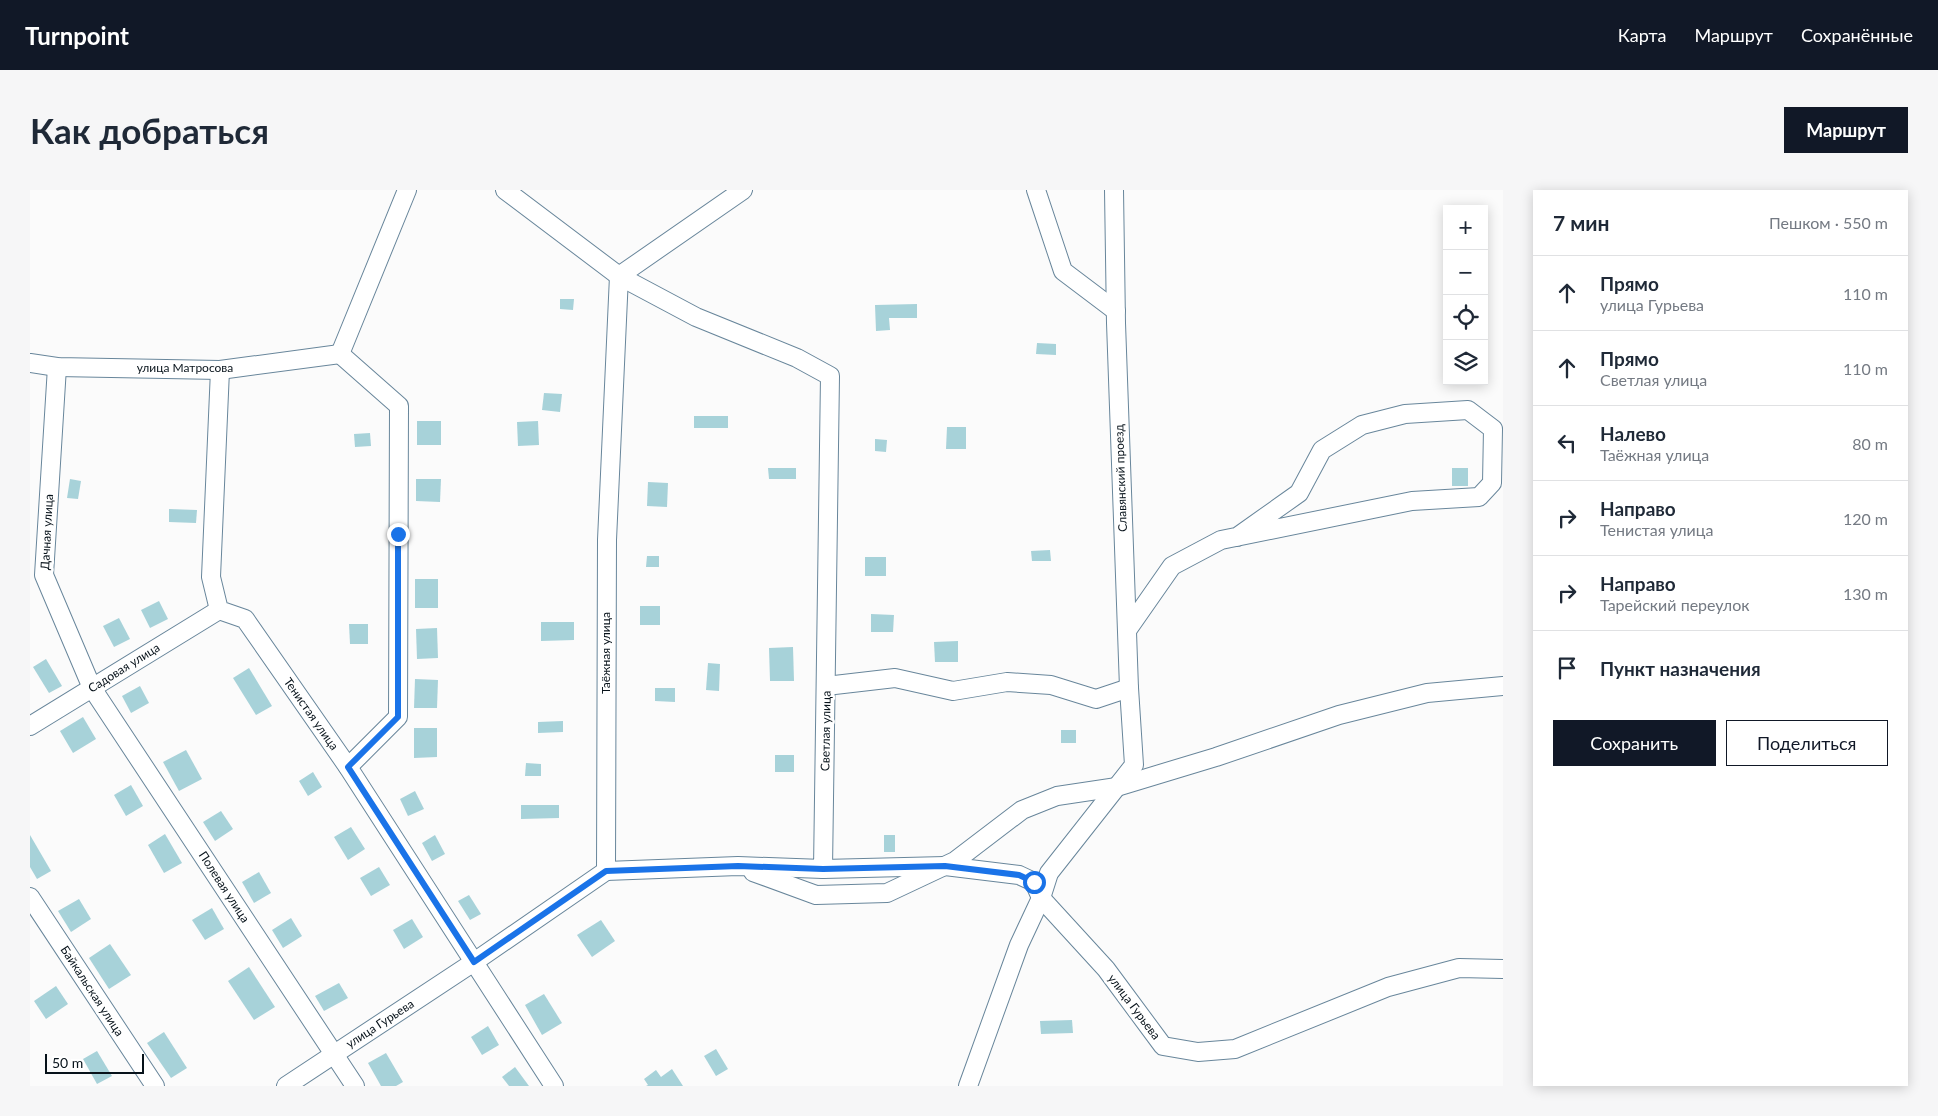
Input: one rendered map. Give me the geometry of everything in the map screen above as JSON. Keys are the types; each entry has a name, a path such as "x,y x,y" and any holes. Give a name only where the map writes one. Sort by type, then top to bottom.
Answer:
{"street":[{"path":"348,767 398,717 399,406 340,354 407,190"},
{"path":"505,190 619,276 743,190"},
{"path":"1036,190 1063,270 1116,311"},
{"name":"Славянский проезд","path":"1114,190 1116,311 1129,688 1134,765 1118,787"},
{"name":"Светлая улица","path":"619,276 696,317 797,358 830,376 823,869"},
{"name":"Таёжная улица","path":"606,871 606,540 619,276"},
{"name":"улица Матросова","path":"30,362 57,366 220,370 340,354"},
{"name":"Дачная улица","path":"57,366 44,575 92,688"},
{"path":"218,610 212,577 220,370"},
{"path":"1128,629 1172,566 1221,540 1237,537 1412,501 1479,497 1492,483 1493,429 1468,410 1405,414 1362,425 1322,450 1299,493 1237,537"},
{"name":"Тенистая улица","path":"218,610 245,619 348,767 554,1086"},
{"name":"Садовая улица","path":"30,726 218,610"},
{"path":"826,686 895,678 953,691 1007,682 1051,684 1096,699 1129,688"},
{"path":"738,866 816,895 887,893 955,861 1022,810 1057,796 1118,787 1216,757 1339,715 1427,693 1503,686"},
{"name":"Полевая улица","path":"92,688 355,1086"},
{"path":"968,1086 1019,945 1041,898 1049,873 1118,787"},
{"path":"474,962 606,871 738,866 823,869"},
{"name":"улица Гурьева","path":"823,869 945,866 1019,875 1034,882 1041,898 1106,969 1163,1046 1198,1052 1235,1050 1388,987 1459,968 1503,969"},
{"name":"Байкальская улица","path":"30,897 155,1086"},
{"name":"улица Гурьева","path":"286,1086 474,962"}],"building":[{"path":"560,299 574,299 573,310 560,309"},
{"path":"917,304 917,318 889,318 890,330 876,331 875,305"},
{"path":"1037,343 1056,344 1056,355 1036,354"},
{"path":"544,393 562,394 560,412 542,410"},
{"path":"694,416 728,416 728,428 694,428"},
{"path":"417,421 441,421 441,445 417,445"},
{"path":"538,421 539,445 518,446 517,422"},
{"path":"947,427 966,427 966,449 946,449"},
{"path":"370,433 371,446 355,447 354,434"},
{"path":"875,439 887,440 886,452 875,451"},
{"path":"768,468 796,468 796,479 769,479"},
{"path":"1452,468 1468,468 1468,486 1452,486"},
{"path":"70,479 81,481 78,499 67,498"},
{"path":"416,479 441,479 440,502 416,501"},
{"path":"648,482 668,483 667,507 647,506"},
{"path":"169,509 197,510 196,523 169,522"},
{"path":"1050,550 1051,561 1032,561 1031,551"},
{"path":"647,556 659,556 659,567 646,567"},
{"path":"865,557 886,557 886,576 865,576"},
{"path":"415,579 438,579 438,608 415,608"},
{"path":"159,601 168,619 150,628 141,610"},
{"path":"640,606 660,606 660,625 640,625"},
{"path":"871,614 894,615 893,632 871,632"},
{"path":"119,618 130,639 114,647 103,626"},
{"path":"541,622 574,622 574,640 541,641"},
{"path":"349,624 368,624 368,644 350,644"},
{"path":"437,628 438,658 417,659 416,629"},
{"path":"958,641 958,662 935,662 934,642"},
{"path":"793,647 794,681 770,681 769,648"},
{"path":"46,659 62,686 49,693 33,667"},
{"path":"708,663 720,664 719,691 706,690"},
{"path":"249,668 272,706 256,715 233,678"},
{"path":"415,679 438,680 437,708 414,708"},
{"path":"140,686 149,703 131,713 122,696"},
{"path":"655,688 675,688 675,702 655,701"},
{"path":"83,717 96,739 73,753 60,731"},
{"path":"563,721 563,732 538,733 538,722"},
{"path":"414,728 437,728 437,757 414,758"},
{"path":"1061,730 1076,730 1076,743 1061,743"},
{"path":"186,750 202,779 179,791 163,762"},
{"path":"775,755 794,755 794,772 775,772"},
{"path":"526,763 541,764 541,776 525,776"},
{"path":"313,772 322,787 308,796 299,781"},
{"path":"131,785 143,806 126,816 114,795"},
{"path":"415,791 424,809 408,816 400,799"},
{"path":"521,805 559,805 559,818 521,819"},
{"path":"221,811 233,829 215,841 203,822"},
{"path":"351,827 365,849 348,860 334,837"},
{"path":"165,834 182,863 164,873 148,845"},
{"path":"30,835 51,871 37,879 30,867"},
{"path":"435,835 445,854 432,861 422,843"},
{"path":"884,835 895,835 895,852 884,852"},
{"path":"379,867 390,885 371,896 360,878"},
{"path":"259,872 271,893 254,903 242,882"},
{"path":"469,895 481,914 470,920 458,901"},
{"path":"79,899 91,919 71,932 58,911"},
{"path":"212,908 224,929 205,940 192,920"},
{"path":"291,918 302,936 283,948 272,930"},
{"path":"412,919 423,937 404,949 393,930"},
{"path":"601,920 615,941 592,957 577,935"},
{"path":"110,944 131,975 109,989 89,958"},
{"path":"249,967 275,1007 254,1020 228,981"},
{"path":"339,983 348,998 324,1011 315,996"},
{"path":"56,986 68,1004 46,1019 34,1001"},
{"path":"544,994 562,1023 542,1035 525,1005"},
{"path":"1072,1020 1073,1033 1041,1034 1040,1021"},
{"path":"488,1026 499,1045 482,1055 471,1037"},
{"path":"164,1032 187,1068 171,1078 147,1043"},
{"path":"716,1049 728,1069 716,1076 704,1056"},
{"path":"97,1051 112,1076 97,1084 83,1059"},
{"path":"386,1053 403,1082 396,1086 381,1086 368,1063"},
{"path":"515,1067 529,1086 509,1086 502,1077"},
{"path":"672,1069 683,1086 646,1086 648,1085 644,1079 656,1070 661,1077"}],"route":[{"path":"398,534 398,717 348,767 474,962 606,871 738,866 823,869 945,866 1019,875 1034,882"}]}
